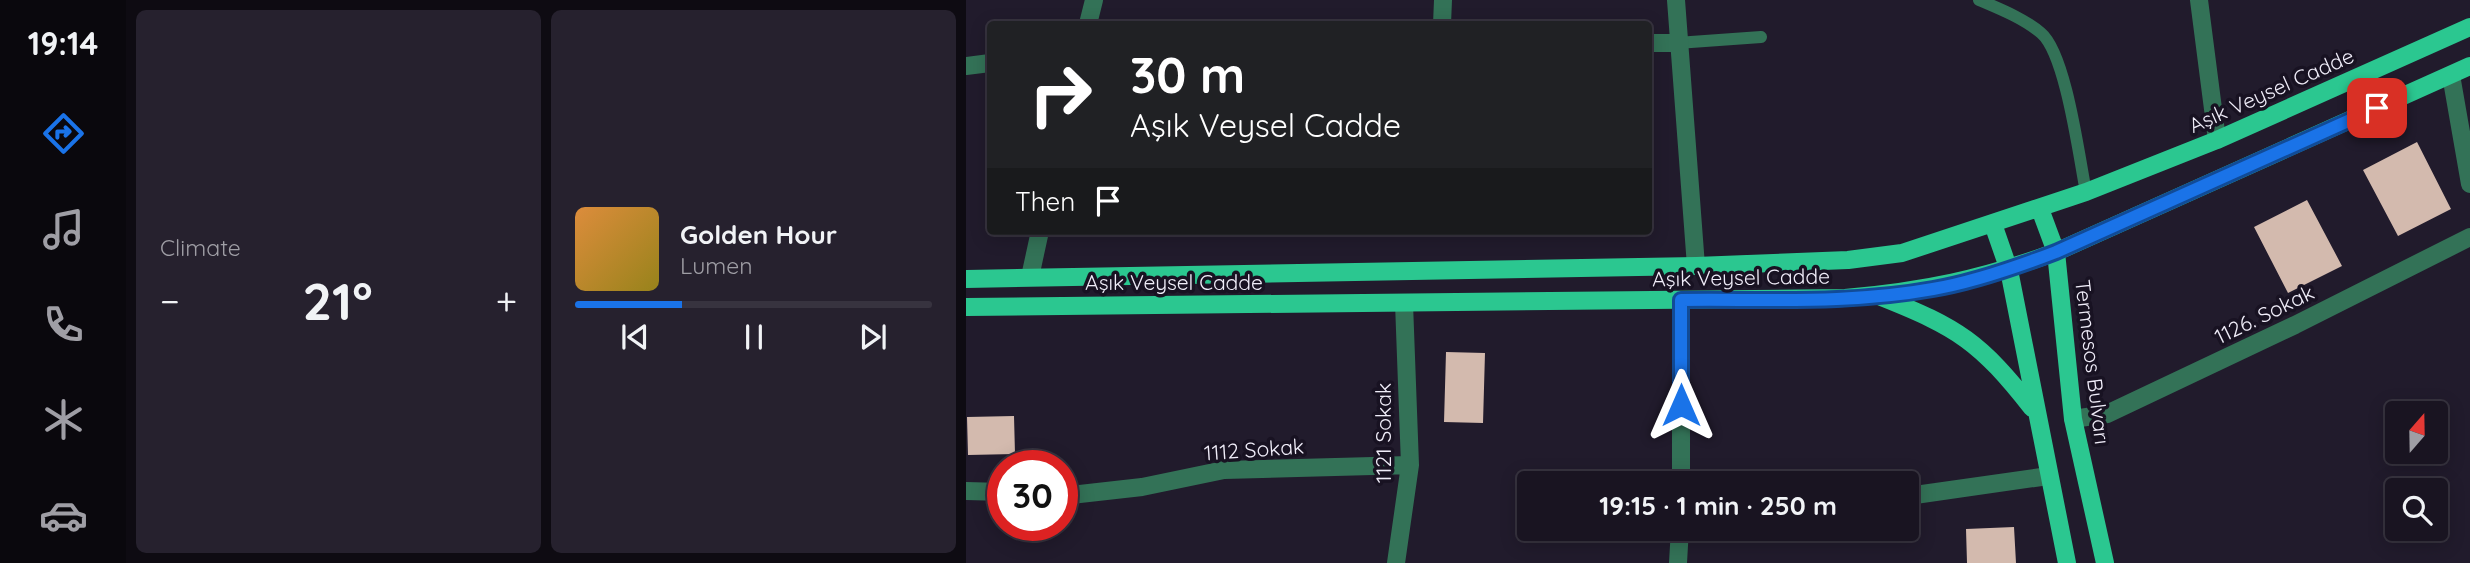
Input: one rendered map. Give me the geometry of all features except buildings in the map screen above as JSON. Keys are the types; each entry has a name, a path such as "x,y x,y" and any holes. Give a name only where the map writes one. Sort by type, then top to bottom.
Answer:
{"main road":[{"name":"Aşık Veysel Cadde","path":"966,279 1696,266 1848,260 1902,253 2087,192 2217,140 2470,27"},
{"name":"Aşık Veysel Cadde","path":"966,307 1681,300 1877,295 1934,289 2009,270 2056,252 2470,66"},
{"name":"Termesos Bulvarı","path":"2040,209 2056,252 2073,419 2105,563"},
{"path":"1993,224 2009,270 2067,563"},
{"path":"1877,295 1936,318 1962,334 1996,362 2035,411"}],"street":[{"path":"1089,21 1094,0"},
{"path":"1442,21 1443,0"},
{"path":"1676,0 1677,43 1696,266"},
{"path":"2199,0 2217,140"},
{"path":"1652,43 1677,43"},
{"path":"966,66 987,63"},
{"path":"2451,75 2470,184"},
{"path":"1030,277 1039,235"},
{"name":"1126. Sokak","path":"2073,419 2107,414 2295,326 2470,237"},
{"path":"1681,300 1681,471"},
{"name":"1121 Sokak","path":"1396,563 1410,465 1404,303"},
{"name":"1112 Sokak","path":"1078,494 1142,487 1224,471 1410,465"},
{"path":"1919,494 2048,476"},
{"path":"966,491 987,492"},
{"path":"1678,563 1679,541"}],"lane":[{"path":"1979,0 2012,15 2043,34 2062,73 2087,192"},
{"path":"1677,43 1761,37"}],"route":[{"path":"1681,405 1681,300 1845,298 1934,289 2009,270 2056,252 2377,108"}]}
